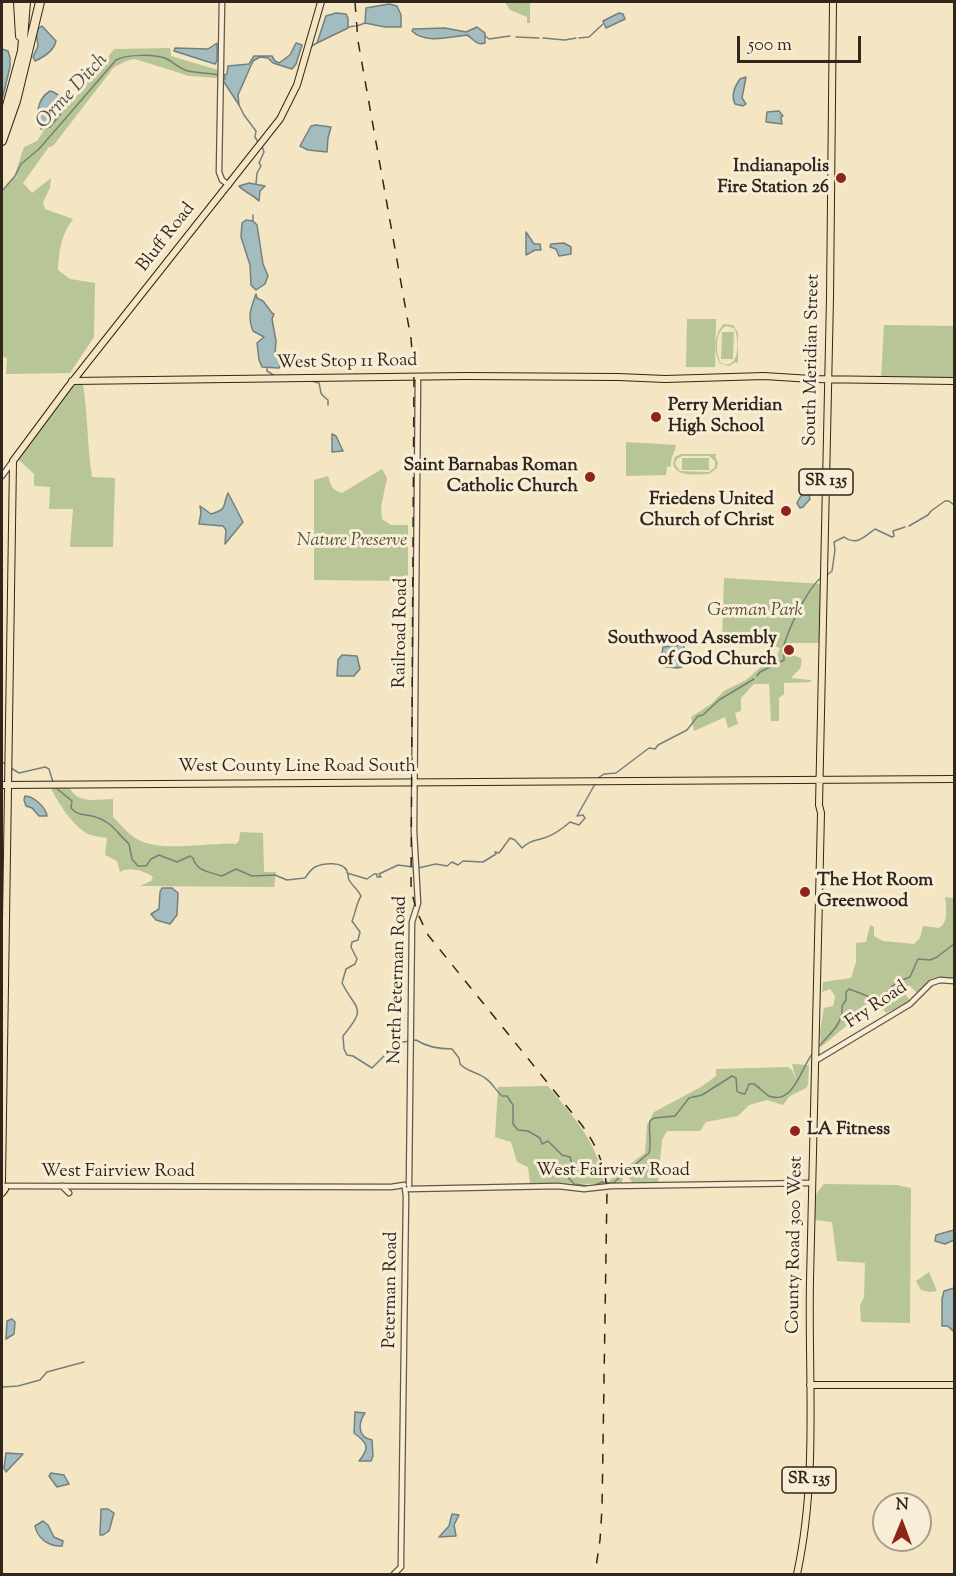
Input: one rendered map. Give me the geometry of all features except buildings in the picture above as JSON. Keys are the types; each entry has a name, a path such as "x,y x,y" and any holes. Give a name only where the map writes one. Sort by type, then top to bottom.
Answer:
{"highway":[{"path":"15,78 20,38 18,2"},
{"path":"2,124 23,45 26,2"},
{"path":"27,52 31,2"},
{"path":"2,141 16,101 40,2"}],"main road":[{"name":"Bluff Road","path":"79,378 279,120 299,80 321,2"},
{"name":"South Meridian Street","path":"821,779 834,2"},
{"name":"West Stop 11 Road","path":"13,461 72,381 79,378 623,377 683,379 770,376 954,381"},
{"path":"3,1188 5,785 8,770 13,461"},
{"name":"County Road 300 West","path":"797,1575 809,1491 814,1061 821,779"},
{"name":"West County Line Road South","path":"5,785 954,779"},
{"path":"810,1385 954,1385"}],"street":[{"path":"222,2 219,172 222,180 229,185"},
{"name":"Railroad Road","path":"414,782 418,377"},
{"path":"2,476 13,461"},
{"name":"North Peterman Road","path":"408,1187 412,919 418,903 414,867 414,782"},
{"name":"Fry Road","path":"814,1061 910,1004 931,983 954,981"},
{"name":"West Fairview Road","path":"3,1188 18,1186 558,1186 584,1189 611,1186 812,1183"},
{"path":"62,1186 69,1193"},
{"name":"Peterman Road","path":"394,1575 401,1568 406,1196 408,1187"}],"green space":[{"path":"505,2 530,2 530,23 527,23 527,17 510,10"},
{"path":"170,48 171,56 218,70 217,78 189,76 135,59 114,67 23,183 32,193 51,178 50,188 43,202 45,209 73,219 61,243 58,270 70,279 95,283 94,337 70,373 6,374 7,358 2,357 2,192 15,176 19,179 15,174 24,147 37,141 45,129 50,127 86,85 87,70 89,68 97,71 114,49"},
{"path":"687,319 716,319 715,367 686,367"},
{"path":"724,324 733,325 738,333 738,364 736,362 729,366 721,364 718,360 716,344 718,332","holes":["726,326 734,328 738,346 735,359 732,363 721,363 717,348 718,337"]},
{"path":"884,325 954,326 954,378 881,378"},
{"path":"722,332 734,332 733,359 721,359"},
{"path":"74,384 83,384 92,477 115,478 113,547 70,547 73,509 49,509 50,487 34,486 34,474 17,458"},
{"path":"626,442 676,445 671,466 667,467 666,475 626,476"},
{"path":"681,454 716,454 717,468 709,474 683,473 675,468 673,464 675,457","holes":["682,456 709,456 715,461 715,467 709,472 680,471 675,464"]},
{"path":"682,458 709,458 709,470 682,470"},
{"name":"Nature Preserve","path":"382,469 387,478 381,507 382,519 391,525 408,525 408,581 314,580 314,480 328,476 334,489 342,493"},
{"name":"German Park","path":"724,578 824,584 823,643 792,643 792,655 801,658 801,665 791,678 811,680 811,682 784,683 784,694 779,698 779,721 771,721 769,684 754,684 741,698 741,711 735,713 738,724 728,728 725,717 694,731 691,717 711,704 724,691 746,680 762,666 772,662 780,648 769,644 722,644"},
{"path":"51,788 70,788 83,799 113,799 113,817 130,834 147,843 172,846 236,844 239,841 240,832 263,833 264,872 276,872 274,887 140,886 151,881 153,877 137,870 128,869 120,872 117,861 105,855 107,838 88,834 77,826"},
{"path":"945,897 954,898 954,981 935,983 918,994 909,985 903,991 911,1002 886,1013 879,1003 864,1006 858,1016 821,1047 820,1032 824,1008 833,1006 835,996 830,989 822,992 823,982 851,978 856,962 856,943 866,942 870,925 874,927 874,936 883,941 914,944 920,938 923,926 939,928 944,922"},
{"path":"792,1064 809,1065 808,1085 790,1096 783,1105 767,1100 749,1105 738,1116 706,1122 700,1131 667,1131 662,1140 658,1183 632,1182 628,1177 623,1178 622,1182 612,1184 609,1180 628,1168 645,1153 647,1125 654,1112 701,1087 716,1076 716,1069 788,1067 792,1070 796,1080"},
{"path":"548,1086 576,1120 590,1143 601,1169 604,1184 530,1183 528,1167 517,1162 511,1142 495,1137 498,1087"},
{"path":"824,1184 897,1185 911,1188 910,1323 861,1322 860,1306 864,1297 865,1263 837,1261 832,1222 815,1220 816,1194"},
{"path":"929,1272 937,1291 921,1290 916,1281"}],"water":[{"path":"389,4 397,6 401,15 401,27 365,23 366,8"},
{"path":"336,13 346,14 348,28 317,43 326,16"},
{"path":"619,13 623,14 625,19 606,28 603,21"},
{"path":"42,26 56,41 51,51 35,61 33,57 38,46 36,30"},
{"path":"477,27 485,33 485,43 477,43 467,35 431,39 412,31 413,29 445,28 466,32"},
{"path":"217,43 215,64 174,51 175,48 208,49"},
{"path":"296,43 302,45 292,69 273,63 268,58 260,57 253,61 238,95 239,105 222,79 225,79 222,76 227,74 228,66 249,64 254,56 272,56 279,63 290,55"},
{"path":"2,49 8,51 10,67 2,100"},
{"path":"746,77 742,98 746,104 743,106 735,104 735,88 740,79"},
{"path":"50,91 61,97 67,106 50,127 41,129 38,108 42,98"},
{"path":"779,111 783,116 781,117 782,124 766,122 767,112"},
{"path":"311,126 331,127 327,152 308,150 300,146"},
{"path":"249,183 265,186 260,191 259,201 239,186"},
{"path":"246,220 253,221 257,225 263,264 268,276 265,284 256,290 251,285 250,265 241,237 242,223"},
{"path":"526,232 534,244 540,244 541,250 535,250 526,255"},
{"path":"564,243 571,247 571,254 559,256 556,249 550,247 551,244"},
{"path":"256,294 257,298 263,301 274,314 272,319 276,341 275,355 282,363 279,368 262,367 259,360 257,343 264,337 253,331 250,316"},
{"path":"332,434 336,436 343,451 332,452"},
{"path":"804,490 808,491 810,499 800,508 797,503"},
{"path":"228,493 243,522 225,544 226,530 223,526 199,524 200,506 211,514 217,512 223,508"},
{"path":"684,646 682,667 660,666 663,647"},
{"path":"342,655 357,656 360,669 354,676 337,676 338,660"},
{"path":"25,796 39,803 47,816 39,816 32,808 26,806"},
{"path":"162,888 172,888 178,893 177,915 170,924 156,920 151,914 159,909"},
{"path":"954,1230 954,1240 945,1244 935,1241 936,1235"},
{"path":"954,1288 954,1332 948,1326 942,1326 942,1299 944,1291"},
{"path":"12,1319 15,1322 14,1334 6,1339 7,1321"},
{"path":"355,1412 365,1413 360,1429 364,1436 372,1440 371,1461 359,1461 365,1453 366,1446 354,1433"},
{"path":"6,1453 23,1454 6,1472 4,1468"},
{"path":"51,1473 64,1475 69,1484 57,1487 49,1476"},
{"path":"101,1509 108,1509 114,1513 109,1531 103,1535 100,1535"},
{"path":"452,1514 459,1515 454,1525 456,1536 439,1537 449,1526"},
{"path":"43,1521 48,1525 54,1537 63,1541 62,1546 48,1543 41,1538 35,1526"}],"waterway":[{"name":"Orme Ditch","path":"357,26 365,23"},
{"name":"Orme Ditch","path":"579,38 589,37 603,24"},
{"name":"Orme Ditch","path":"349,27 355,26"},
{"name":"Orme Ditch","path":"485,36 489,39 510,36"},
{"name":"Orme Ditch","path":"516,37 539,38"},
{"name":"Orme Ditch","path":"543,38 565,40 576,38"},
{"name":"Orme Ditch","path":"310,47 317,43"},
{"name":"Orme Ditch","path":"2,191 15,176 21,164 39,149 116,60 142,55 156,56 167,59 188,71 219,75"},
{"path":"239,105 256,131 255,137 258,142"},
{"path":"256,184 257,173 261,166 259,163 264,152 262,146"},
{"path":"253,215 253,221"},
{"path":"267,368 267,371 275,376"},
{"path":"311,381 319,383 321,393 328,400 328,405"},
{"path":"909,526 928,515 945,501 954,505"},
{"path":"826,576 832,571 834,542 844,537 857,541 875,529 892,537 894,536 893,531 905,527"},
{"path":"757,676 760,672 784,660 784,645 795,619 805,598 822,577"},
{"path":"598,778 604,774 616,773 649,748 655,749 658,745 687,730 698,716 703,715 719,700 754,679"},
{"path":"2,762 7,765"},
{"path":"11,768 19,773 45,767 49,769 53,782"},
{"path":"418,868 436,864 447,866 452,862 458,865 463,861 483,862 496,854 495,852 499,853 510,838 522,848 529,843 548,837 570,822 579,825 585,818 583,815 577,816 595,784"},
{"path":"55,787 72,801 71,808 76,812 99,818 113,827 129,844 132,859 138,866 146,866 151,859 159,855 177,862 190,856 201,869 222,876 236,869 252,876 275,875 287,880 305,878 313,868 323,865 337,864 345,868 349,880 361,896 352,921 360,932 358,940 352,942 351,947 357,959 355,964 346,969 342,983 357,1009 355,1019 343,1036 347,1055 353,1056 372,1068 397,1043 416,1040 433,1047 452,1049 463,1067 482,1076 502,1096 507,1096 513,1105 513,1124 518,1130 528,1131 540,1138 542,1144 548,1141 562,1155 570,1157 572,1164 566,1175 574,1184 589,1186"},
{"path":"347,873 367,879 374,874 381,877 379,874 398,865 413,867"},
{"path":"818,1047 841,1018 842,1006 849,989 878,1000 897,982 910,977 918,959 930,960 954,944"},
{"path":"593,1186 602,1182 613,1183 649,1153 650,1121 654,1118 675,1116 689,1098 702,1095 732,1076 736,1078 737,1091 740,1093 745,1094 749,1084 754,1084 769,1096 778,1098 791,1090 813,1053"},
{"path":"2,1387 18,1386 40,1380 47,1372 84,1362"}],"railway":[{"path":"355,2 358,41 411,339 414,372 411,890 417,912 428,935 581,1124 602,1163 607,1190 602,1509 595,1574"}],"place":[{"name":"Indianapolis Fire Station 26","path":"841,178"},
{"name":"Perry Meridian High School","path":"656,417"},
{"name":"Saint Barnabas Roman Catholic Church","path":"590,477"},
{"name":"Friedens United Church of Christ","path":"786,511"},
{"name":"Southwood Assembly of God Church","path":"789,650"},
{"name":"The Hot Room Greenwood","path":"805,892"},
{"name":"LA Fitness","path":"795,1131"}]}
